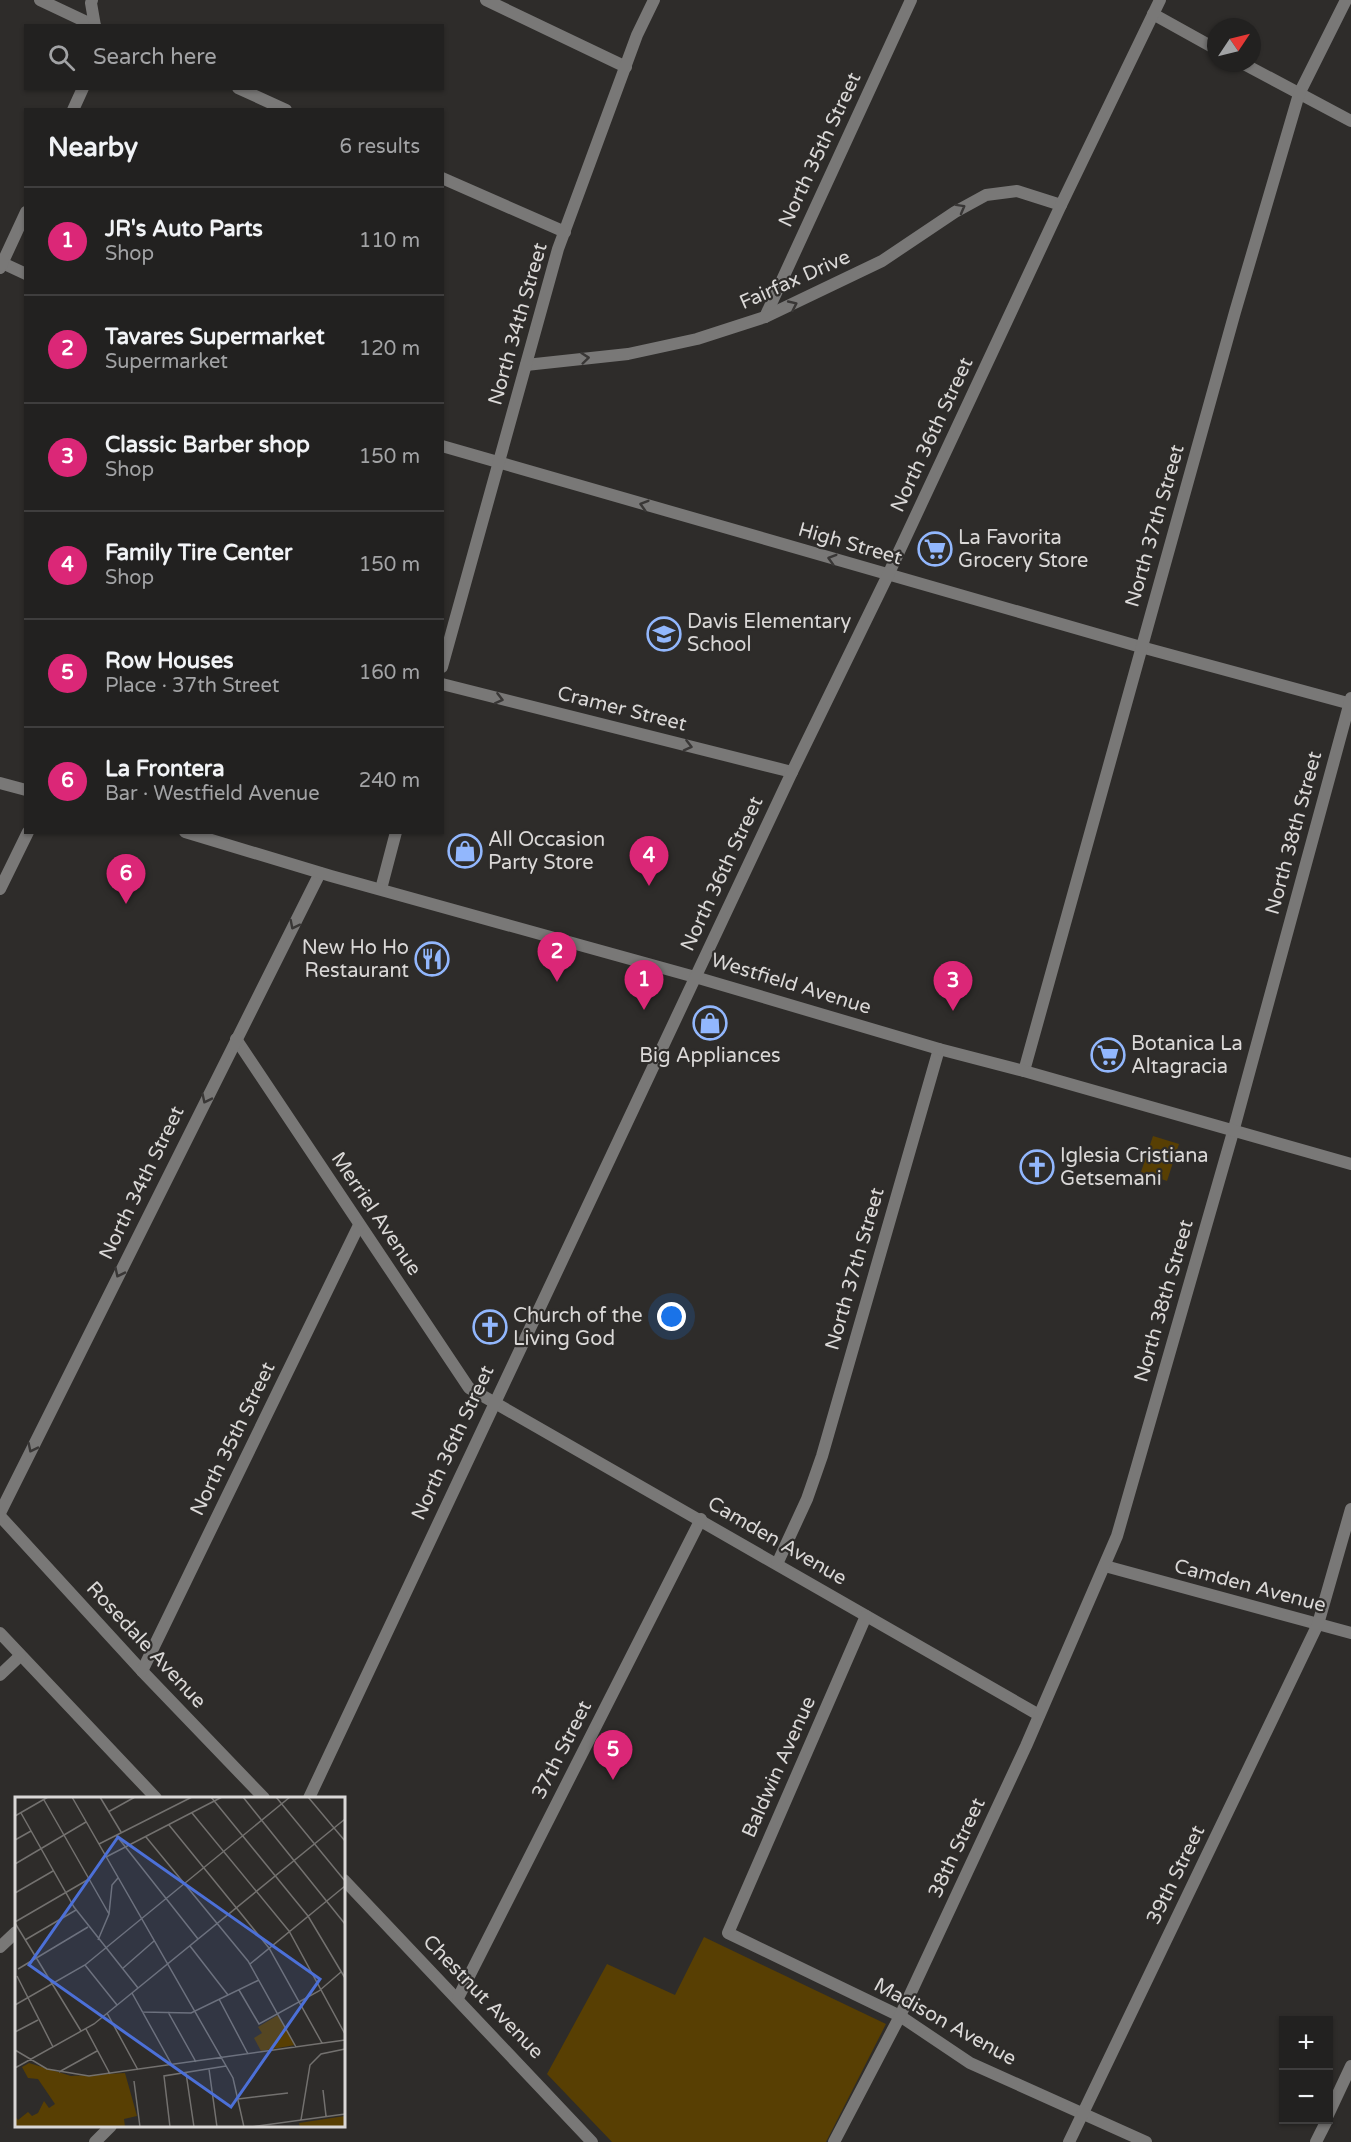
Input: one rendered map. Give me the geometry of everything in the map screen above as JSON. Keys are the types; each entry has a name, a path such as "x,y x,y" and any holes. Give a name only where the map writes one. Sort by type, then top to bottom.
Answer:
{"street":[{"path":"40,0 91,24"},
{"path":"92,0 95,24"},
{"path":"486,0 626,67"},
{"name":"North 34th Street","path":"444,660 565,232 637,35 654,0"},
{"name":"North 36th Street","path":"309,1797 493,1403 1160,0"},
{"name":"North 37th Street","path":"1024,1071 1235,312 1299,94 1346,0"},
{"name":"North 35th Street","path":"765,317 908,1"},
{"path":"1153,14 1207,44"},
{"path":"1259,72 1351,121"},
{"path":"74,108 81,90"},
{"path":"242,90 282,108"},
{"path":"444,179 565,232"},
{"name":"Fairfax Drive","path":"526,365 628,354 697,339 765,317 882,261 955,212 986,195 1017,191 1061,205"},
{"path":"24,216 1,264 24,273"},
{"name":"High Street","path":"444,447 1141,647 1350,702"},
{"name":"Cramer Street","path":"444,685 792,772"},
{"name":"North 38th Street","path":"1105,1566 1117,1536 1233,1132 1350,702"},
{"path":"0,783 24,789"},
{"path":"0,889 27,834"},
{"name":"Westfield Avenue","path":"192,834 320,873 1351,1164"},
{"path":"381,889 395,834"},
{"name":"North 34th Street","path":"0,1514 320,873"},
{"name":"Merriel Avenue","path":"236,1039 469,1388 493,1403"},
{"name":"North 37th Street","path":"777,1564 807,1499 822,1456 939,1049"},
{"name":"North 35th Street","path":"142,1671 359,1225"},
{"name":"Camden Avenue","path":"493,1403 701,1519 1039,1715"},
{"name":"39th Street","path":"1069,2142 1318,1624 1351,1509"},
{"name":"Rosedale Avenue","path":"0,1514 142,1671 263,1797"},
{"name":"37th Street","path":"458,1998 701,1519"},
{"name":"Camden Avenue","path":"1105,1566 1351,1633"},
{"name":"38th Street","path":"834,2142 900,2016 1105,1566"},
{"name":"Baldwin Avenue","path":"728,1933 866,1616"},
{"path":"0,1634 155,1797"},
{"path":"0,1675 20,1656"},
{"name":"Chestnut Avenue","path":"345,1882 458,1998 592,2142"},
{"path":"0,1947 15,1933"},
{"name":"Madison Avenue","path":"728,1933 900,2016 970,2063 1146,2142"},
{"path":"1333,2106 1351,2066"},
{"path":"1316,2142 1325,2124"},
{"path":"95,2142 110,2127"}],"shaded area":[{"path":"1153,1136 1179,1144 1167,1181 1141,1172"},
{"path":"704,1937 886,2024 826,2142 612,2142 547,2074 607,1964 675,1995"}],"place":[{"name":"La Favorita Grocery Store","path":"935,549"},
{"name":"Davis Elementary School","path":"664,634"},
{"name":"All Occasion Party Store","path":"465,851"},
{"name":"Family Tire Center","path":"649,886"},
{"name":"La Frontera","path":"126,904"},
{"name":"New Ho Ho Restaurant","path":"432,959"},
{"name":"Tavares Supermarket","path":"557,982"},
{"name":"JR's Auto Parts","path":"644,1010"},
{"name":"Classic Barber shop","path":"953,1011"},
{"name":"Big Appliances","path":"710,1023"},
{"name":"Botanica La Altagracia","path":"1108,1055"},
{"name":"Iglesia Cristiana Getsemani","path":"1037,1167"},
{"name":"Church of the Living God","path":"490,1327"},
{"name":"Row Houses","path":"613,1780"}]}
